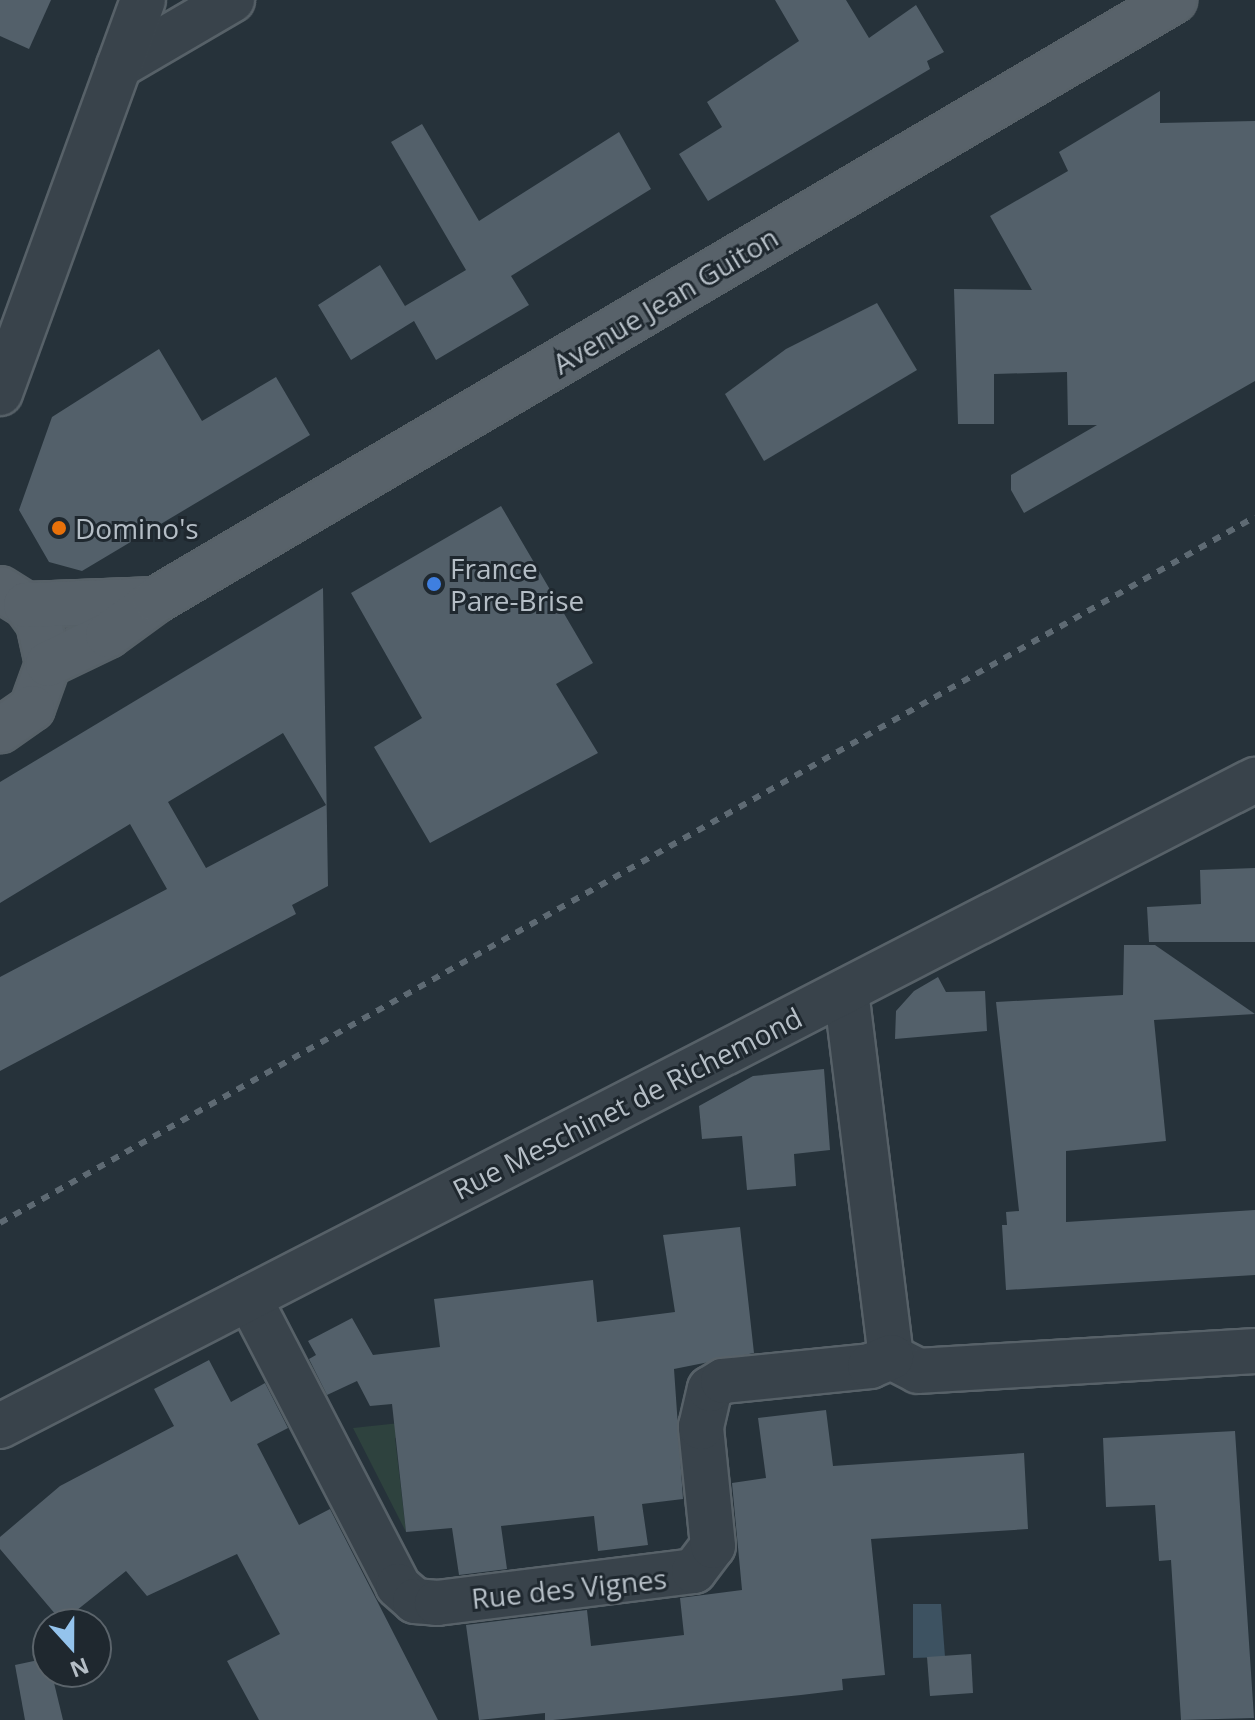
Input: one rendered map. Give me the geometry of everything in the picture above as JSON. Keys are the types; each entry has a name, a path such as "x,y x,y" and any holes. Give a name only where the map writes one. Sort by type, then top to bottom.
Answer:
{"main road":[{"name":"Avenue Jean Guiton","path":"48,664 108,635 156,600 1174,0"},
{"name":"Avenue Jean Guiton","path":"9,590 156,600"},
{"path":"0,730 32,708 48,664 39,623 9,590"}],"street":[{"path":"0,393 143,0"},
{"path":"119,66 232,0"},
{"name":"Rue Meschinet de Richemond","path":"0,1426 1255,780"},
{"path":"846,991 891,1357 918,1371 1255,1351"},
{"name":"Rue des Vignes","path":"249,1298 398,1586 415,1601 678,1577 694,1571 713,1546 701,1427 710,1389 723,1381 870,1366 891,1357"}],"green space":[{"path":"625,1399 626,1412 395,1438 406,1532 353,1428"}],"water":[{"path":"913,1604 941,1604 945,1657 913,1658"}],"building":[{"path":"0,0 51,0 29,49 0,36"},
{"path":"775,0 846,0 869,38 916,5 944,52 927,61 930,69 708,201 679,154 722,127 707,102 799,41"},
{"path":"1160,91 1160,123 1255,121 1255,381 1024,513 1011,490 1011,475 1097,425 1068,425 1067,372 994,374 994,424 958,424 954,289 1032,290 990,216 1068,171 1059,152"},
{"path":"422,124 479,221 619,132 651,189 511,276 529,305 436,360 414,321 351,360 318,305 380,265 408,311 405,306 466,270 391,142"},
{"path":"877,303 917,370 764,461 725,394 786,349"},
{"path":"159,349 202,421 276,377 310,435 82,571 49,562 19,510 52,417"},
{"path":"501,506 593,663 556,684 598,753 430,843 374,747 422,718 351,593"},
{"path":"323,588 328,886 292,905 296,914 0,1071 0,977 167,889 130,824 0,903 0,782","holes":["283,733 326,805 206,868 168,802"]},
{"path":"1255,868 1255,942 1149,942 1147,907 1201,904 1200,870"},
{"path":"1124,945 1155,945 1255,1014 1154,1020 1166,1141 1066,1151 1066,1222 1255,1210 1255,1275 1006,1290 1002,1225 1007,1225 1006,1212 1019,1211 996,1002 1123,995"},
{"path":"938,977 946,992 985,991 987,1031 895,1039 896,1011 914,991"},
{"path":"824,1069 830,1150 794,1154 796,1186 747,1190 742,1136 702,1139 699,1106 753,1076"},
{"path":"740,1227 754,1353 674,1369 683,1499 642,1504 648,1545 598,1551 594,1516 501,1526 507,1569 459,1575 452,1528 406,1532 392,1404 370,1406 357,1381 327,1395 309,1359 316,1355 308,1341 352,1318 373,1355 440,1347 434,1299 593,1280 597,1322 675,1312 663,1235"},
{"path":"209,1360 231,1402 265,1383 288,1428 257,1444 299,1525 330,1509 438,1720 259,1720 227,1661 280,1634 237,1554 147,1596 126,1571 80,1608 50,1608 0,1549 0,1537 60,1486 174,1426 154,1389"},
{"path":"826,1410 833,1466 1024,1453 1028,1529 871,1539 885,1675 842,1679 843,1690 801,1695 553,1720 545,1720 545,1713 479,1720 466,1625 587,1610 591,1646 684,1635 680,1598 742,1590 732,1483 766,1478 758,1418"},
{"path":"1235,1431 1254,1718 1181,1720 1171,1560 1159,1561 1155,1505 1106,1507 1103,1438"},
{"path":"971,1654 973,1693 930,1696 927,1657"},
{"path":"32,1661 32,1688 55,1688 63,1720 25,1720 15,1665"}],"railway":[{"path":"0,1223 1255,517"}],"place":[{"name":"Domino's","path":"59,528"},
{"name":"France Pare-Brise","path":"434,584"}]}
